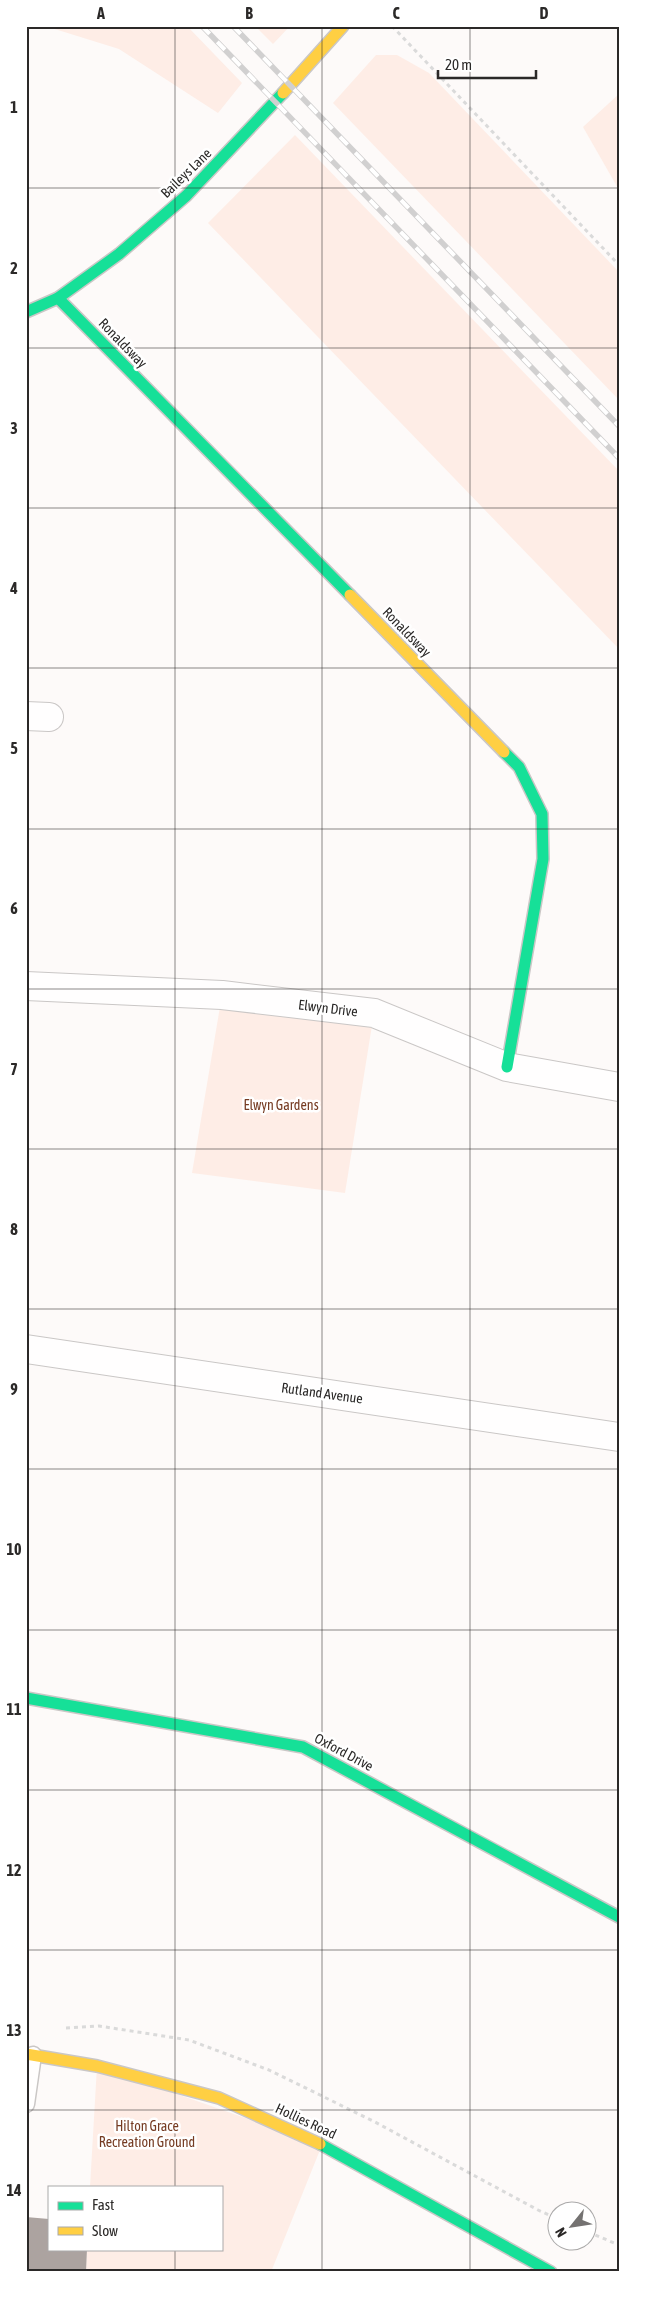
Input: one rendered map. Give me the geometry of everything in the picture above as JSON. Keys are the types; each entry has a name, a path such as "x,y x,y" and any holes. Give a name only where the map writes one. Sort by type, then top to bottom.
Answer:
{"street":[{"name":"Baileys Lane","path":"26,312 58,298 119,254 186,196 259,120 343,26"},
{"name":"Ronaldsway","path":"58,298 519,768 542,814 543,859 508,1067"},
{"name":"Elwyn Drive","path":"26,986 222,995 374,1014 508,1067 619,1087"},
{"name":"Rutland Avenue","path":"26,1349 619,1437"},
{"name":"Oxford Drive","path":"26,1698 303,1747 619,1917"},
{"name":"Hollies Road","path":"30,2055 97,2066 219,2098 322,2145 551,2272"}],"lane":[{"path":"26,2104 30,2055"}],"path":[{"path":"392,26 619,266"},
{"path":"598,2236 619,2245"}],"green space":[{"path":"45,26 187,26 242,83 218,113 119,49"},
{"path":"255,26 290,26 273,44"},
{"path":"376,55 397,55 429,73 619,272 619,400 333,103"},
{"path":"619,94 619,190 583,127"},
{"path":"295,135 619,471 619,649 208,223"},
{"name":"Elwyn Gardens","path":"222,995 374,1013 345,1193 192,1173"},
{"name":"Hilton Grace Recreation Ground","path":"97,2066 322,2145 271,2272 86,2272 87,2250 222,2250 222,2186 90,2186"}],"building":[{"path":"26,2217 48,2219 48,2250 87,2250 86,2272 26,2272"}],"railway":[{"path":"202,26 619,458"},
{"path":"233,26 619,426"}],"traffic: fast":[{"path":"26,312 58,298 119,254 186,196 283,93"},
{"path":"58,298 350,595"},
{"path":"504,752 519,767 542,814 543,859 507,1067"},
{"path":"26,1698 303,1747 619,1917"},
{"path":"320,2144 551,2272"}],"traffic: slow":[{"path":"283,93 343,26"},
{"path":"350,595 504,752"},
{"path":"26,2054 97,2066 219,2098 320,2144"}]}
